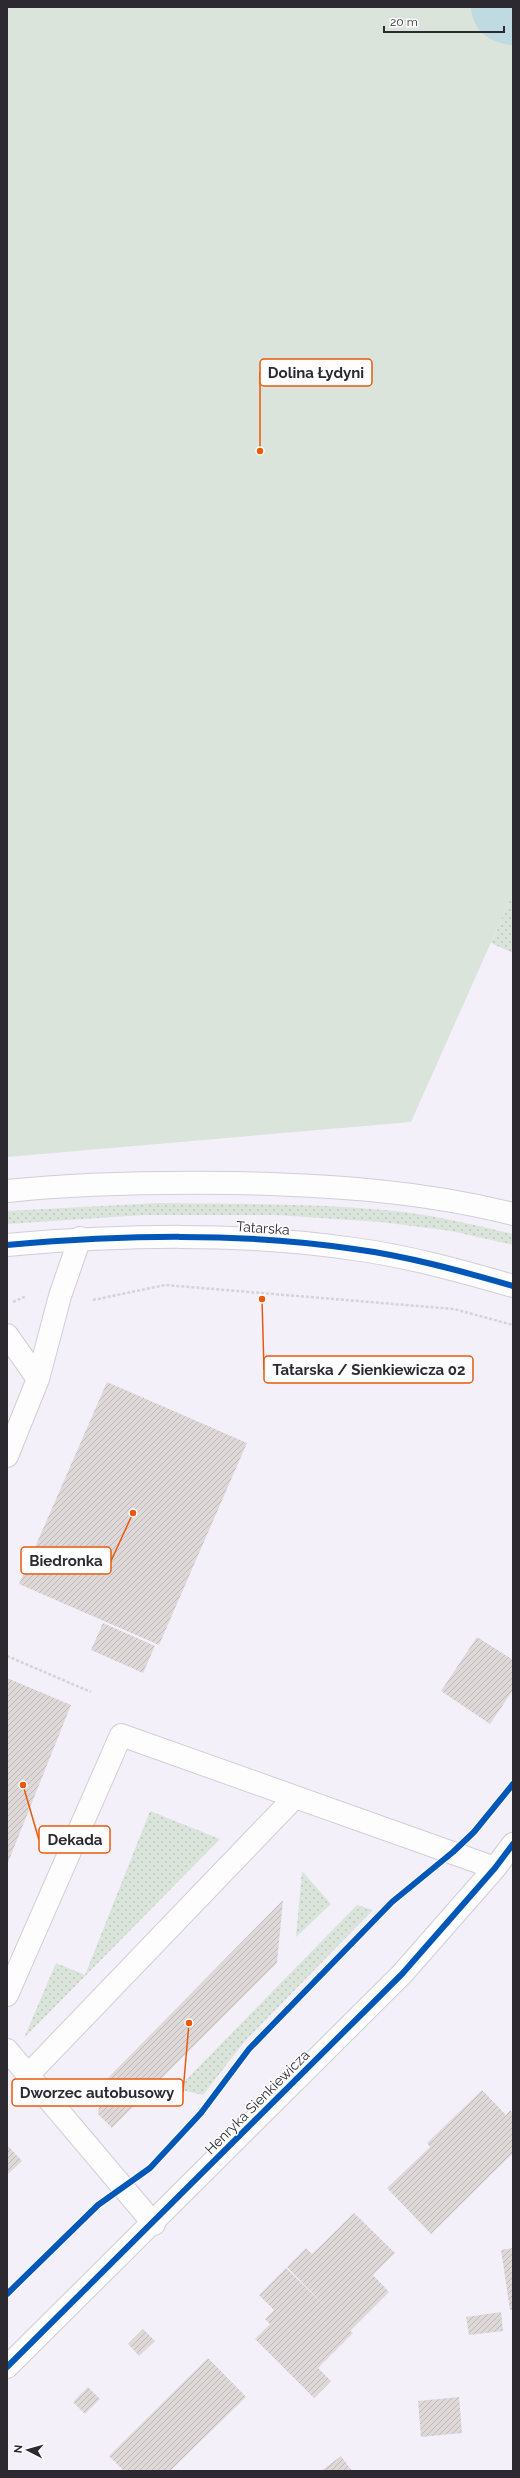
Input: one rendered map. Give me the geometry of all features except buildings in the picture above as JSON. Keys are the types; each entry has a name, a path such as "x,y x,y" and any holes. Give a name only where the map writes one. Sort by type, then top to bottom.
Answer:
{"main road":[{"path":"7,1191 80,1184 148,1182 288,1184 359,1188 472,1204 513,1214"},
{"name":"Tatarska","path":"7,1245 80,1238 166,1236 260,1239 348,1248 463,1272 513,1286"},
{"path":"7,1456 38,1379 60,1296 80,1238"},
{"path":"7,1335 38,1379"},
{"path":"7,1995 121,1735 495,1868"},
{"path":"28,2075 295,1797"},
{"name":"Henryka Sienkiewicza","path":"7,2368 154,2224 402,1974 495,1868 513,1844"},
{"path":"7,2050 154,2224"}],"path":[{"path":"7,1305 28,1296 60,1296 97,1301 165,1285 454,1309 513,1325"},
{"path":"7,1656 92,1692"}],"shaded area":[{"path":"7,7 513,7 513,893 411,1122 7,1157"},
{"path":"513,893 513,953 491,943"},
{"path":"158,1203 300,1205 357,1208 418,1214 513,1234 513,1245 451,1231 381,1222 275,1215 144,1215 7,1224 7,1211"},
{"path":"150,1811 220,1839 24,2038 56,1963 85,1975"},
{"path":"302,1871 331,1904 296,1937"},
{"path":"357,1905 373,1910 244,2042 203,2095 177,2089"}],"waterway":[{"path":"507,7 513,9"}],"cycle path":[{"path":"7,1245 137,1237 267,1240 374,1252 414,1260 513,1286"},
{"path":"7,2294 98,2205 150,2168 201,2113 249,2049 392,1902 453,1852 474,1832 513,1784"},
{"path":"7,2367 402,1974 495,1868 513,1844"}],"place":[{"name":"Dolina Łydyni","path":"260,451"},
{"name":"Tatarska / Sienkiewicza 02","path":"262,1299"},
{"name":"Biedronka","path":"133,1513"},
{"name":"Dekada","path":"23,1785"},
{"name":"Dworzec autobusowy","path":"189,2023"}]}
